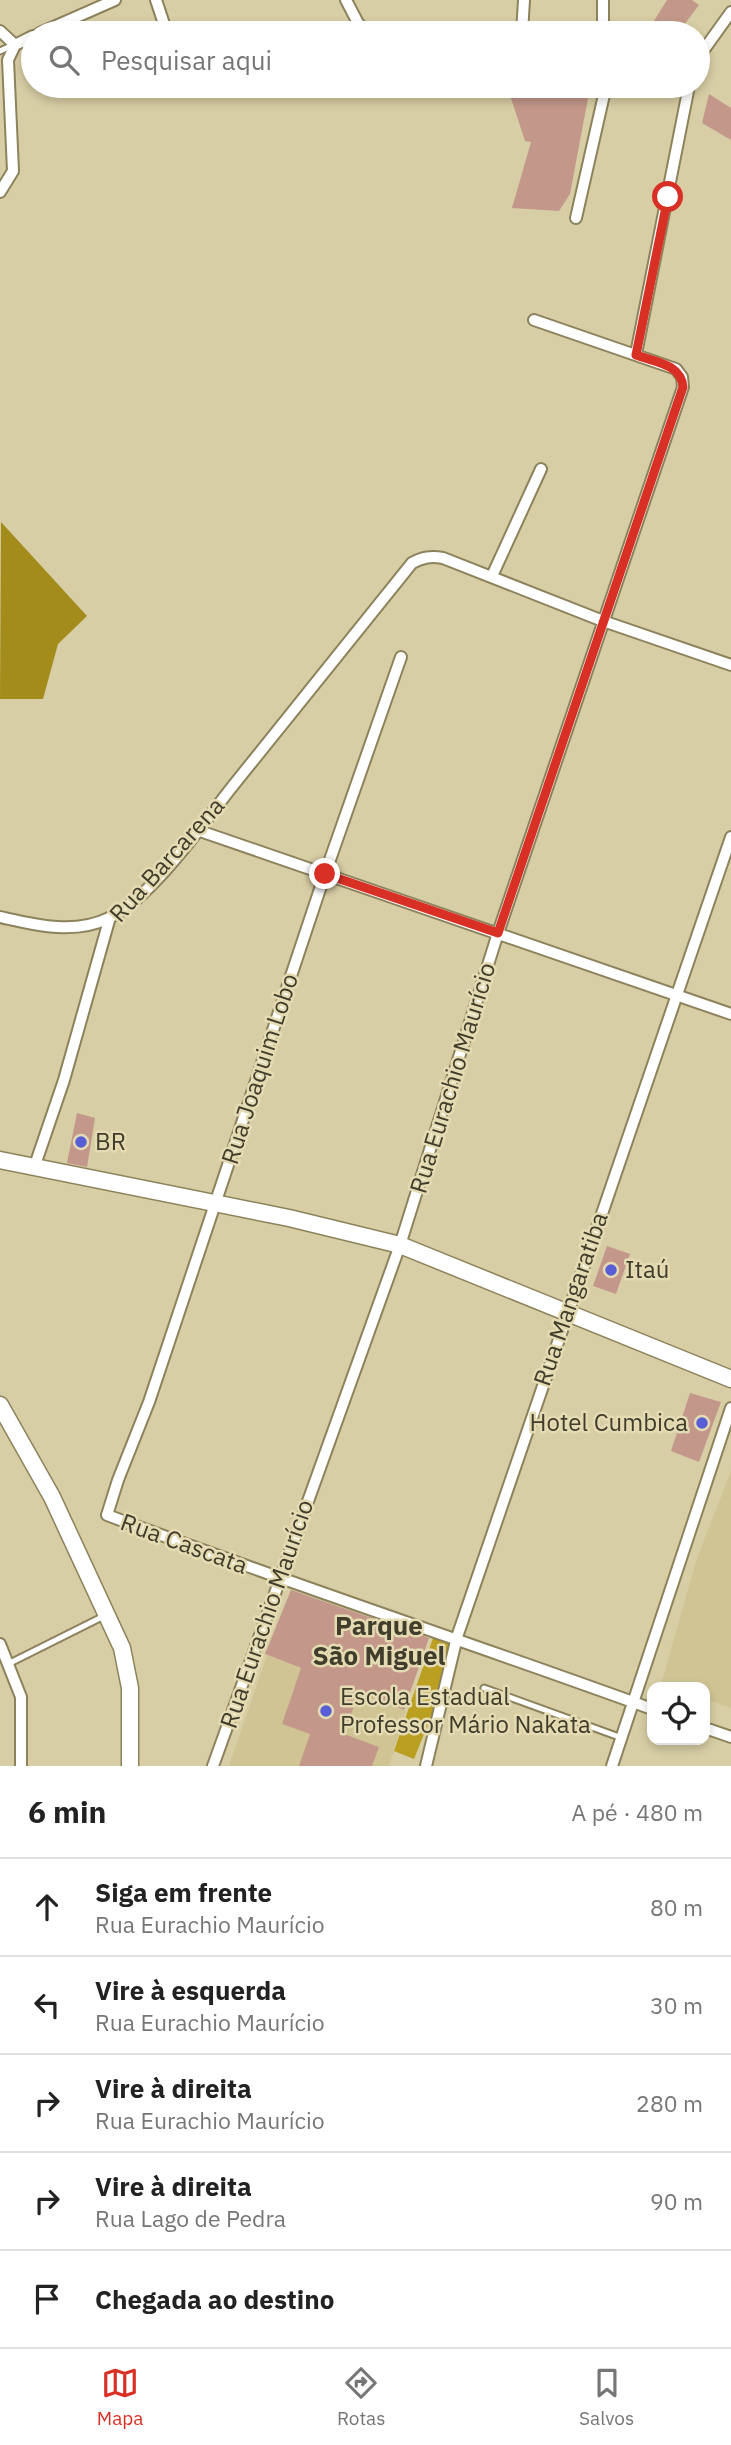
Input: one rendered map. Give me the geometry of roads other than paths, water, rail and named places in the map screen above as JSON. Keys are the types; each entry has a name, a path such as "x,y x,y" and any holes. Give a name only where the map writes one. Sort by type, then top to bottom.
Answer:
{"main road":[{"path":"0,1160 400,1245 731,1379"},
{"path":"0,1405 52,1497 122,1648 128,1669 130,1766"}],"street":[{"path":"67,21 115,0"},
{"path":"156,0 163,21"},
{"path":"346,0 357,21"},
{"path":"523,21 524,0"},
{"path":"603,0 603,21"},
{"path":"710,41 731,12"},
{"path":"0,31 15,45"},
{"path":"0,192 13,171 8,60 15,45 21,42"},
{"path":"576,218 603,98"},
{"path":"636,355 687,98"},
{"name":"Rua Eurachio Maurício","path":"214,1766 278,1579 400,1245 498,933 683,387 682,377 676,369 534,320"},
{"path":"541,469 492,576 603,621 731,665"},
{"name":"Rua Barcarena","path":"34,1168 67,1068 110,918 153,882 412,563 436,557 492,576"},
{"name":"Rua Joaquim Lobo","path":"118,1479 149,1402 325,874 401,657"},
{"path":"197,830 731,1014"},
{"name":"Rua Mangaratiba","path":"426,1766 457,1637 565,1314 731,837"},
{"path":"0,916 53,928 81,928 110,918"},
{"path":"612,1766 731,1408"},
{"name":"Rua Cascata","path":"118,1479 107,1516 278,1579 457,1637 647,1707"},
{"path":"0,1643 10,1663 22,1706 21,1766"},
{"path":"710,1730 731,1737"}],"lane":[{"path":"0,51 15,45"},
{"path":"10,1663 106,1615"},
{"path":"484,1688 622,1738"}],"place":[{"name":"BR","path":"81,1142"},
{"name":"Itaú","path":"611,1270"},
{"name":"Hotel Cumbica","path":"702,1423"},
{"name":"Escola Estadual Professor Mário Nakata","path":"326,1711"}],"district":[{"name":"Parque São Miguel","path":"379,1641"}]}
